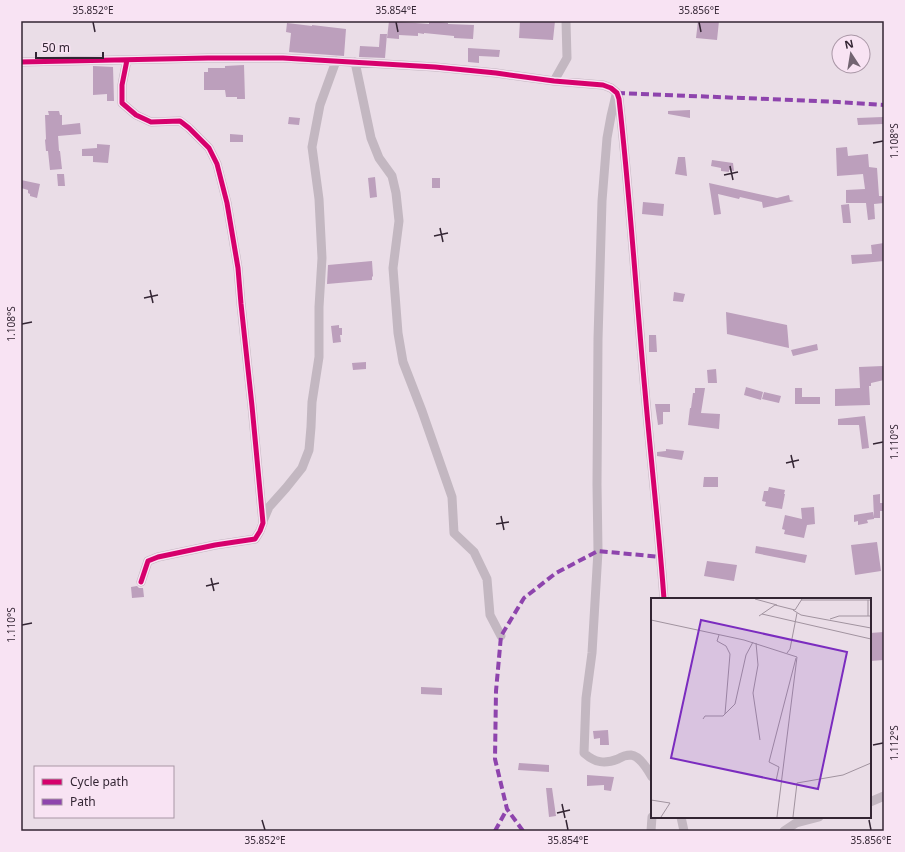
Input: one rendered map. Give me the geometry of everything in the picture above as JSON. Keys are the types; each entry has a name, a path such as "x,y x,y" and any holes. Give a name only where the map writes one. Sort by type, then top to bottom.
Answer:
{"street":[{"path":"554,81 567,58 566,21"},
{"path":"21,62 283,58 442,67 554,81 603,85 611,88 617,93 619,99 624,150 664,598"},
{"path":"127,60 122,85 122,103 136,115 151,122 180,121 190,128 209,148 217,164 227,203 238,268 263,523"},
{"path":"141,582 148,561 158,557 215,545 255,539 260,531 269,507 302,468 309,450 312,427 312,402 319,357 319,307 322,258 319,199 312,147 320,105 336,61"},
{"path":"355,62 371,138 379,158 392,176 396,193 399,221 393,268 398,333 403,362 452,497 454,533 474,552 487,579 490,615 501,636"},
{"path":"617,93 607,138 602,201 598,339 598,551 592,653 586,698 584,753 595,761 603,762 612,761 630,755 639,760 651,775"},
{"path":"871,802 884,796"},
{"path":"651,831 652,818"},
{"path":"681,818 684,831"},
{"path":"784,831 796,823 815,818"}],"building":[{"path":"389,21 429,24 429,21 433,21 448,24 474,25 473,39 454,38 454,36 424,33 418,33 418,36 399,35 399,39 387,38"},
{"path":"520,21 555,21 553,40 519,38"},
{"path":"698,21 719,21 717,40 696,38"},
{"path":"287,23 346,29 344,56 289,52 291,33 286,32"},
{"path":"380,34 387,34 385,58 359,57 360,46 379,47"},
{"path":"468,48 500,50 499,57 479,56 479,63 468,62"},
{"path":"244,65 245,99 226,97 225,90 204,90 204,72 208,72 208,68 225,68 225,66"},
{"path":"93,66 113,67 114,101 107,101 107,94 93,95"},
{"path":"690,110 690,118 668,114 668,111"},
{"path":"48,111 59,111 60,115 62,115 62,125 80,123 81,134 58,136 62,169 50,170 45,140 45,115 49,115"},
{"path":"289,117 300,118 299,125 288,124"},
{"path":"883,117 883,124 858,125 857,118"},
{"path":"230,134 243,135 243,142 230,142"},
{"path":"97,144 110,145 108,163 93,162 93,156 82,156 82,149 97,148"},
{"path":"847,147 848,156 868,154 869,167 877,168 879,196 884,196 884,203 874,204 875,219 868,220 866,203 846,203 846,190 865,189 863,174 837,176 836,148"},
{"path":"678,157 685,157 687,176 675,174"},
{"path":"712,160 733,163 734,171 721,171 721,168 711,166"},
{"path":"57,174 64,174 65,186 58,186"},
{"path":"375,177 377,197 370,198 368,178"},
{"path":"432,178 440,178 440,188 432,188"},
{"path":"21,180 40,184 37,198 30,196 28,190 21,188"},
{"path":"709,183 777,198 789,195 790,200 794,201 763,208 762,202 718,194 721,214 714,215"},
{"path":"643,202 664,204 663,216 642,214"},
{"path":"849,204 851,223 843,223 841,205"},
{"path":"884,243 884,261 852,264 851,255 872,254 871,245"},
{"path":"372,261 372,280 327,284 328,265"},
{"path":"674,292 685,294 683,302 673,301"},
{"path":"726,312 787,325 789,348 727,334"},
{"path":"339,325 339,328 342,328 342,335 340,335 341,342 333,343 331,326"},
{"path":"649,335 656,335 657,352 649,352"},
{"path":"817,344 818,350 793,356 791,350"},
{"path":"366,362 366,369 353,370 352,363"},
{"path":"883,366 884,380 871,383 871,386 869,386 870,405 835,406 835,389 860,388 859,367"},
{"path":"716,369 717,383 708,383 707,370"},
{"path":"746,387 763,392 761,400 744,395"},
{"path":"695,388 705,388 701,413 720,414 719,429 688,425"},
{"path":"795,388 802,388 802,397 820,397 820,404 795,404"},
{"path":"764,392 781,396 779,403 762,399"},
{"path":"655,404 670,404 670,412 663,412 663,424 658,425"},
{"path":"865,416 869,448 862,449 859,425 838,425 838,419"},
{"path":"666,449 684,451 682,460 657,456 657,452 666,451"},
{"path":"704,477 718,477 718,487 703,487"},
{"path":"769,487 785,490 782,509 765,506 766,502 762,501 764,491 768,491"},
{"path":"880,494 880,503 884,503 884,511 880,511 880,518 867,520 868,523 858,525 858,521 854,522 854,515 873,512 874,517 873,495"},
{"path":"814,507 815,524 807,525 804,538 784,534 785,530 782,529 785,515 802,519 801,508"},
{"path":"877,542 881,571 855,575 851,545"},
{"path":"756,546 807,555 805,563 755,553"},
{"path":"707,561 737,565 734,581 704,576"},
{"path":"137,586 139,588 143,588 144,597 132,598 131,587"},
{"path":"884,632 884,660 871,661 871,633"},
{"path":"421,687 442,688 442,695 421,694"},
{"path":"608,730 609,745 600,745 600,738 594,739 593,731"},
{"path":"519,763 549,765 549,772 518,770"},
{"path":"587,775 614,777 611,791 604,790 604,785 587,786"},
{"path":"546,788 552,788 556,816 549,817"}],"marked path":[{"path":"617,93 884,105"},
{"path":"523,831 507,809 495,759 496,691 501,636 524,598 556,573 598,551 661,557"},
{"path":"495,831 507,809"}],"cycle path":[{"path":"21,62 283,58 435,67 496,73 554,81 603,85 611,88 617,93 619,99 626,172 664,598"},
{"path":"127,60 122,85 122,103 136,115 151,122 180,121 209,148 217,164 227,203 238,268 263,523 255,539 215,545 158,557 148,561 141,582"}]}
